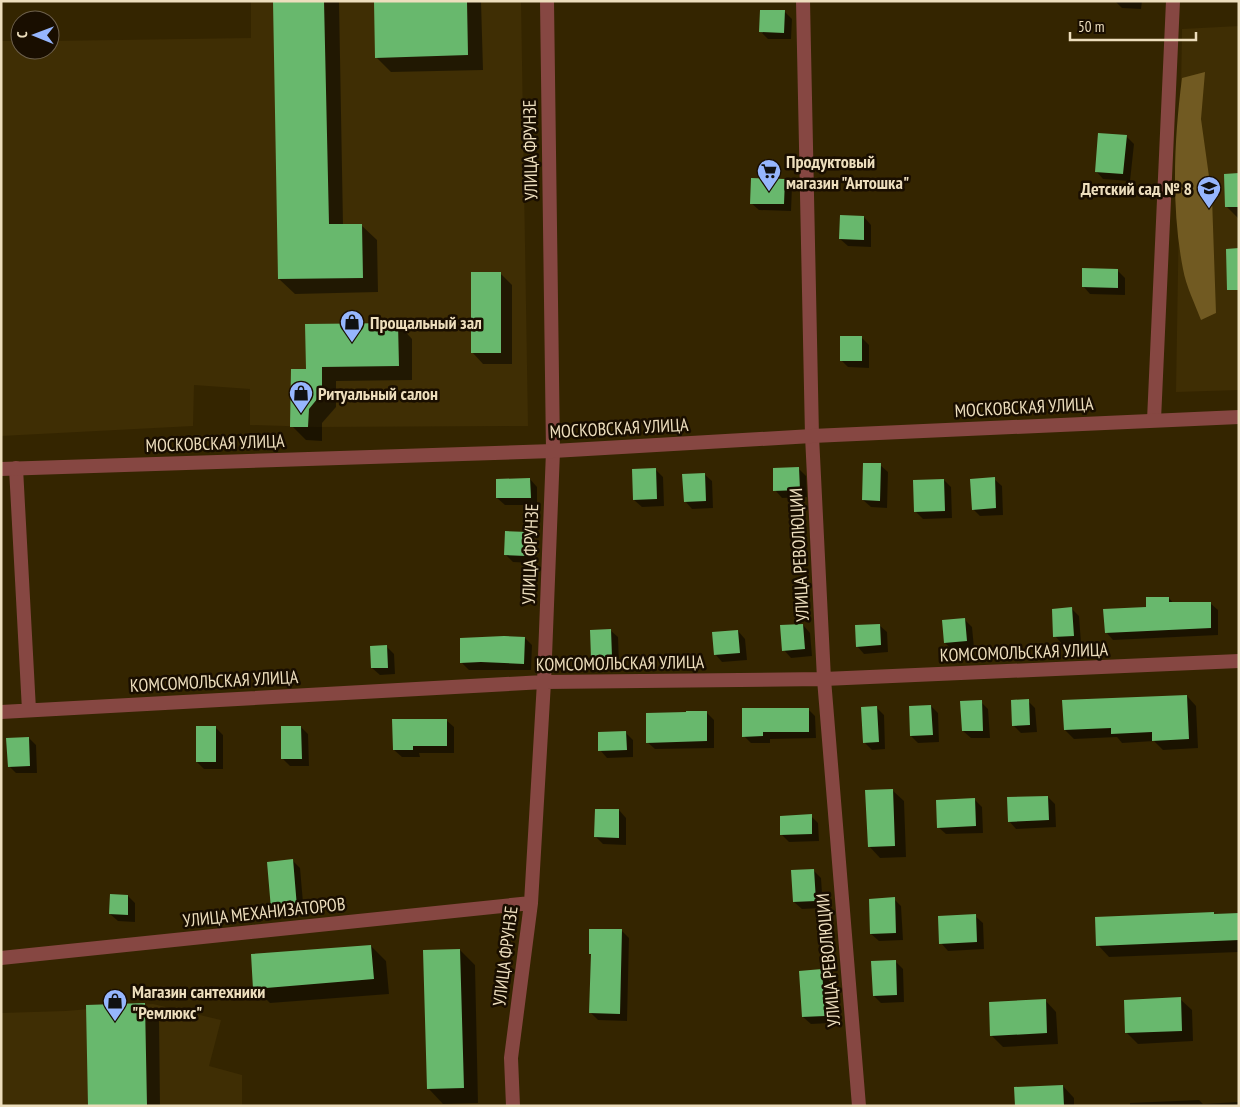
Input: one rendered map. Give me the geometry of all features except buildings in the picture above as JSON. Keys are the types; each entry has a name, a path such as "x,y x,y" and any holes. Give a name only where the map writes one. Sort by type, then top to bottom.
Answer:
{"street":[{"name":"УЛИЦА ФРУНЗЕ","path":"513,1106 511,1058 531,903 544,682 553,451 547,1"},
{"name":"УЛИЦА РЕВОЛЮЦИИ","path":"804,1 812,436 824,679 859,1106"},
{"path":"1154,420 1173,1"},
{"name":"МОСКОВСКАЯ УЛИЦА","path":"1,469 553,451 812,436 1239,417"},
{"path":"16,468 29,710"},
{"name":"КОМСОМОЛЬСКАЯ УЛИЦА","path":"1,712 544,682 824,679 1239,661"},
{"name":"УЛИЦА МЕХАНИЗАТОРОВ","path":"1,958 531,903"}],"shaded area":[{"path":"251,1 521,1 528,426 317,427 250,425 250,389 194,385 193,426 1,436 1,41 10,41 10,60 60,60 60,41 251,38"},
{"name":"Детский сад № 8","path":"1239,26 1239,390 1176,392 1182,29"},
{"path":"1205,72 1201,119 1212,198 1216,313 1201,320 1184,275 1179,246 1175,174 1177,125 1182,78"},
{"path":"153,1004 221,1020 209,1066 242,1075 242,1106 1,1106 1,1013 65,1011"}],"place":[{"name":"Продуктовый магазин \"Антошка\"","path":"769,192"},
{"name":"Детский сад № 8","path":"1209,209"},
{"name":"Прощальный зал","path":"352,343"},
{"name":"Ритуальный салон","path":"301,414"},
{"name":"Магазин сантехники \"Ремлюкс\"","path":"115,1022"}]}
